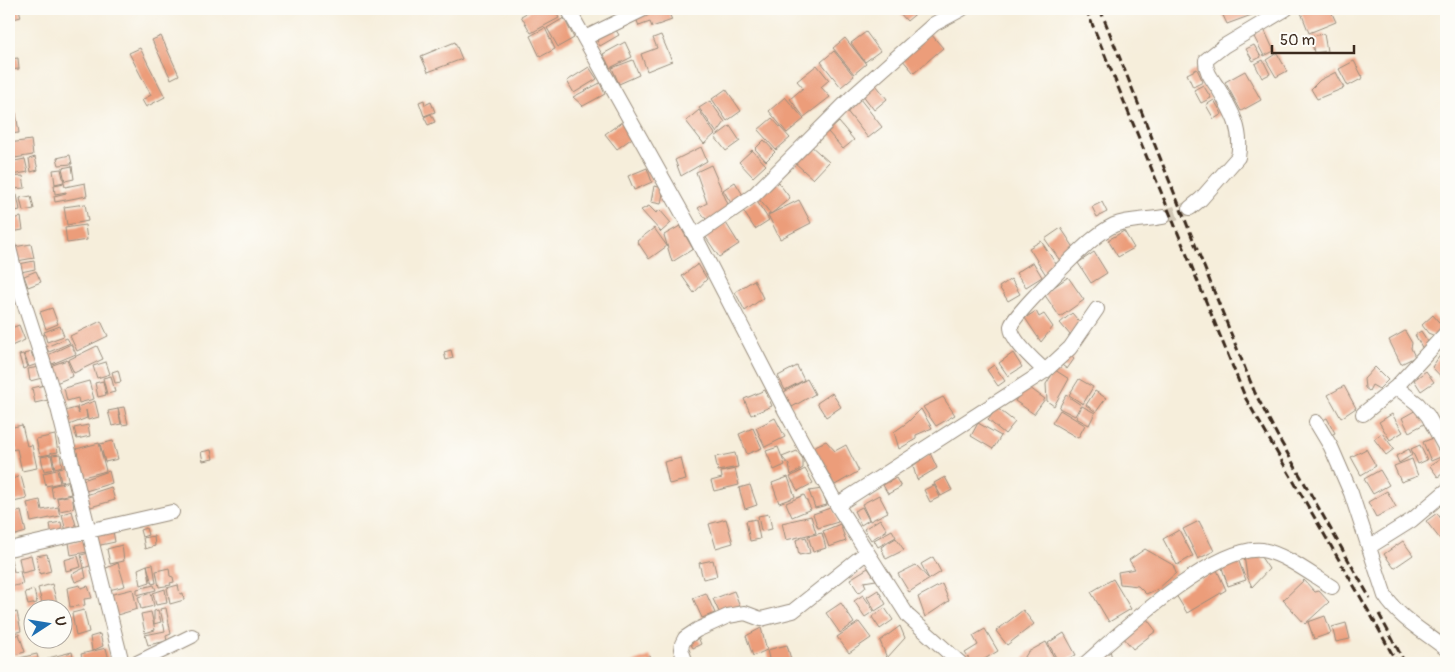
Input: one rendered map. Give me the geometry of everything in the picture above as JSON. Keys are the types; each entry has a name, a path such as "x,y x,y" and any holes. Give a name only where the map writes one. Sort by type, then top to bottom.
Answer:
{"street":[{"path":"568,9 695,236 786,412 837,505 908,616 960,663"},
{"path":"585,38 644,9"},
{"path":"695,236 754,195 867,84 934,24 962,9"},
{"path":"1190,208 1201,199 1238,157 1240,149 1238,128 1229,106 1210,76 1206,60 1224,46 1286,9"},
{"path":"1045,371 1012,335 1012,321 1091,241 1108,228 1126,222 1164,217"},
{"path":"9,248 18,284 58,408 122,663"},
{"path":"837,505 1045,371 1070,348 1097,310"},
{"path":"1363,414 1396,387 1446,332"},
{"path":"1396,387 1418,404 1428,416 1446,449"},
{"path":"1316,422 1331,447 1351,493 1382,588 1392,608 1446,649"},
{"path":"1369,547 1412,520 1446,491"},
{"path":"9,549 172,512"},
{"path":"1086,663 1152,606 1228,556 1247,550 1262,550 1279,555 1332,587"},
{"path":"686,663 681,649 682,644 685,638 697,630 728,616 745,613 761,619 792,611 867,552"},
{"path":"136,663 192,636"}],"building":[{"path":"9,9 19,9 21,17 9,20"},
{"path":"534,9 554,9 559,18 531,33 521,16"},
{"path":"650,9 667,9 672,20 652,27 650,22 639,26 635,16"},
{"path":"896,9 918,9 919,11 907,21"},
{"path":"1220,9 1254,9 1257,13 1227,24"},
{"path":"1330,9 1336,22 1309,33 1300,10"},
{"path":"564,18 574,38 558,47 547,28"},
{"path":"614,27 619,35 600,46 595,37"},
{"path":"545,28 555,49 540,57 530,36"},
{"path":"1264,29 1274,51 1264,56 1253,35"},
{"path":"866,32 880,51 865,62 851,43"},
{"path":"930,33 943,48 914,73 901,58"},
{"path":"1324,34 1327,51 1314,53 1311,36"},
{"path":"661,35 672,61 647,71 641,54 657,48 653,38"},
{"path":"161,36 179,75 171,79 152,40"},
{"path":"845,38 866,64 854,74 833,48"},
{"path":"455,42 462,59 428,72 421,56"},
{"path":"625,42 632,57 610,68 603,54"},
{"path":"1254,45 1261,57 1253,61 1246,49"},
{"path":"140,48 165,97 146,107 142,100 151,95 129,53"},
{"path":"834,51 854,76 841,87 821,62"},
{"path":"1277,53 1287,71 1276,77 1266,60"},
{"path":"18,58 19,69 9,70 9,59"},
{"path":"633,60 639,75 619,84 612,68"},
{"path":"1263,60 1270,74 1262,78 1255,64"},
{"path":"1354,61 1363,78 1348,86 1339,69"},
{"path":"817,65 829,80 821,87 830,97 804,117 790,99 803,88 797,81"},
{"path":"589,67 597,79 574,93 567,81"},
{"path":"1197,69 1203,82 1193,87 1187,74"},
{"path":"1245,71 1261,100 1241,111 1225,82"},
{"path":"1336,72 1344,88 1317,99 1311,89 1320,80"},
{"path":"873,81 887,99 874,110 860,91"},
{"path":"600,83 605,94 583,106 573,97"},
{"path":"1203,85 1211,98 1201,103 1194,90"},
{"path":"726,89 741,111 727,121 712,99"},
{"path":"13,95 15,110 9,111 9,96"},
{"path":"785,97 804,119 787,133 769,111"},
{"path":"860,99 882,127 868,138 846,110"},
{"path":"424,100 425,105 431,102 435,112 424,116 419,102"},
{"path":"1214,100 1222,114 1214,119 1206,105"},
{"path":"710,101 725,122 717,133 699,108"},
{"path":"699,110 715,134 704,144 686,121"},
{"path":"16,113 19,133 9,134 9,114"},
{"path":"431,114 435,122 428,125 424,117"},
{"path":"772,118 790,138 776,150 758,130"},
{"path":"623,121 635,136 617,149 605,134"},
{"path":"839,122 854,140 843,149 828,132"},
{"path":"730,126 740,141 726,151 715,137"},
{"path":"31,140 33,155 9,159 9,143"},
{"path":"764,140 775,152 766,161 755,149"},
{"path":"810,145 829,162 813,179 794,162"},
{"path":"701,147 707,161 681,176 675,160"},
{"path":"752,150 766,165 753,177 739,162"},
{"path":"70,155 72,164 59,165 57,158"},
{"path":"35,157 38,170 31,172 29,159"},
{"path":"25,159 28,172 12,175 9,162"},
{"path":"711,165 730,209 708,222 698,208 707,203 696,172"},
{"path":"72,166 74,179 65,181 62,168"},
{"path":"647,168 652,182 634,190 628,176"},
{"path":"61,169 64,182 55,184 53,170"},
{"path":"23,176 25,188 11,189 9,177"},
{"path":"735,182 743,195 731,203 723,190"},
{"path":"778,182 790,198 771,214 758,198"},
{"path":"64,183 65,187 85,183 87,196 55,202 54,196 66,192 55,194 54,185"},
{"path":"654,186 664,188 661,204 651,202"},
{"path":"17,195 20,210 10,212 9,196"},
{"path":"31,196 34,209 23,211 20,198"},
{"path":"756,200 769,220 755,229 742,209"},
{"path":"799,200 811,223 780,239 768,215"},
{"path":"1102,202 1107,212 1097,217 1092,207"},
{"path":"85,204 88,221 67,225 64,207"},
{"path":"649,206 656,213 660,210 671,223 661,232 641,210"},
{"path":"21,217 23,230 11,232 9,220"},
{"path":"726,223 739,244 719,257 705,236"},
{"path":"85,225 87,240 67,243 65,228"},
{"path":"680,226 693,249 672,262 664,235"},
{"path":"654,228 667,246 649,259 637,241"},
{"path":"1061,228 1077,252 1061,262 1045,239"},
{"path":"1124,231 1134,248 1118,257 1108,240"},
{"path":"1041,241 1058,267 1046,275 1029,248"},
{"path":"31,244 34,258 17,261 14,247"},
{"path":"1094,252 1107,273 1091,283 1078,263"},
{"path":"34,261 35,269 21,272 19,264"},
{"path":"1033,262 1042,277 1026,287 1016,273"},
{"path":"698,264 707,279 694,293 682,276"},
{"path":"36,271 41,282 28,287 24,276"},
{"path":"1068,277 1084,300 1060,317 1044,294"},
{"path":"1011,279 1020,294 1008,301 999,287"},
{"path":"754,280 763,298 745,311 735,292"},
{"path":"52,308 58,324 46,329 40,312"},
{"path":"1036,311 1039,317 1044,314 1053,327 1041,342 1025,318"},
{"path":"1072,313 1083,326 1071,336 1060,323"},
{"path":"1433,315 1443,327 1438,337 1428,333 1422,325"},
{"path":"101,321 108,336 77,351 70,336"},
{"path":"19,325 25,340 9,347 9,329"},
{"path":"60,326 64,336 47,342 44,332"},
{"path":"1405,331 1412,343 1411,348 1415,357 1401,364 1389,340"},
{"path":"1421,331 1430,345 1423,349 1415,335"},
{"path":"67,338 70,343 49,352 46,347"},
{"path":"71,344 76,354 52,364 48,355"},
{"path":"97,346 103,359 74,373 68,360"},
{"path":"451,350 453,358 446,360 444,352"},
{"path":"31,352 33,357 37,356 40,363 29,367 24,354"},
{"path":"1066,352 1074,359 1067,369 1058,362"},
{"path":"1013,353 1022,367 1008,376 999,363"},
{"path":"23,354 28,367 23,369 19,355"},
{"path":"1441,354 1446,360 1446,382 1432,367"},
{"path":"67,360 73,376 56,383 50,366"},
{"path":"106,362 110,374 97,378 93,366"},
{"path":"994,365 1005,381 998,386 987,370"},
{"path":"797,366 804,380 785,390 778,376"},
{"path":"39,367 42,378 30,381 28,369"},
{"path":"1375,367 1388,380 1379,389 1372,385 1369,391 1365,388 1364,379"},
{"path":"118,370 121,382 115,383 112,372"},
{"path":"1055,370 1069,379 1054,406 1047,401 1046,384"},
{"path":"1426,371 1434,382 1421,391 1414,380"},
{"path":"111,376 115,392 107,394 103,378"},
{"path":"807,379 815,394 792,407 784,392"},
{"path":"1079,379 1093,387 1083,404 1069,395"},
{"path":"89,381 94,399 79,403 78,398 67,401 64,388"},
{"path":"103,381 106,395 98,397 95,383"},
{"path":"45,385 48,400 35,403 32,388"},
{"path":"1026,385 1045,399 1034,414 1015,401"},
{"path":"1344,386 1356,408 1341,418 1328,395"},
{"path":"765,390 772,406 751,415 744,399"},
{"path":"1095,391 1106,398 1096,412 1086,405"},
{"path":"832,393 841,407 826,417 817,403"},
{"path":"1066,395 1081,405 1075,416 1059,408"},
{"path":"943,397 955,415 936,426 923,407"},
{"path":"95,401 99,417 88,420 86,410 87,418 69,425 65,411 76,408 79,414 77,407"},
{"path":"1082,406 1095,413 1089,425 1076,418"},
{"path":"124,407 128,424 122,425 118,408"},
{"path":"997,408 1015,422 1005,434 988,420"},
{"path":"118,409 121,424 112,426 108,411"},
{"path":"921,409 932,428 916,435 916,439 899,449 894,432"},
{"path":"1418,409 1426,423 1409,432 1402,418"},
{"path":"1060,410 1085,425 1078,438 1052,423"},
{"path":"1392,414 1403,432 1390,440 1379,422"},
{"path":"775,418 785,437 765,447 756,428"},
{"path":"1327,418 1335,433 1329,436 1321,421"},
{"path":"978,423 1001,436 993,449 971,436"},
{"path":"22,425 27,446 32,445 37,468 22,471 17,449 9,450 9,428"},
{"path":"88,425 90,436 77,439 74,428"},
{"path":"753,428 762,448 747,454 739,434"},
{"path":"1382,433 1394,449 1386,455 1374,439"},
{"path":"55,435 58,452 51,452 51,454 40,456 36,439"},
{"path":"1436,437 1443,456 1431,461 1423,442"},
{"path":"113,441 118,459 105,462 100,444"},
{"path":"826,441 835,451 846,445 859,471 835,485 813,447"},
{"path":"99,443 106,471 83,477 76,449"},
{"path":"1420,445 1427,460 1418,464 1411,449"},
{"path":"778,447 785,465 774,470 766,451"},
{"path":"1366,449 1376,466 1361,475 1351,457"},
{"path":"1409,449 1412,455 1399,463 1396,456"},
{"path":"211,450 213,459 203,461 201,452"},
{"path":"797,451 803,459 803,468 791,475 789,465 782,457"},
{"path":"735,453 738,467 718,471 715,457"},
{"path":"930,453 937,468 917,480 913,466"},
{"path":"60,454 62,466 55,468 52,455"},
{"path":"51,455 54,469 44,471 41,457"},
{"path":"1445,456 1446,471 1438,477 1430,466"},
{"path":"681,458 686,480 669,484 664,462"},
{"path":"1412,459 1418,476 1401,482 1394,466"},
{"path":"70,466 72,480 61,482 58,468"},
{"path":"735,469 739,485 714,491 711,481 722,478 721,472"},
{"path":"805,469 813,483 798,491 790,477"},
{"path":"57,470 60,483 46,486 43,473"},
{"path":"1380,470 1389,485 1373,494 1364,479"},
{"path":"109,471 112,483 86,491 83,480"},
{"path":"21,476 27,499 13,502 9,480"},
{"path":"788,477 795,497 779,503 772,483"},
{"path":"945,477 952,490 941,496 934,483"},
{"path":"896,478 901,487 888,494 883,485"},
{"path":"68,482 71,494 53,498 51,486"},
{"path":"750,485 757,505 745,509 739,488"},
{"path":"934,485 940,497 930,502 924,490"},
{"path":"111,487 115,500 87,508 83,496"},
{"path":"822,489 827,505 815,508 809,491"},
{"path":"1387,491 1396,507 1376,517 1368,502"},
{"path":"72,495 74,508 60,511 57,498"},
{"path":"804,495 811,509 792,517 786,503"},
{"path":"879,495 888,512 870,521 862,504"},
{"path":"40,500 42,510 58,507 60,516 31,522 27,503"},
{"path":"833,507 838,522 818,528 813,514"},
{"path":"862,507 869,520 861,525 854,511"},
{"path":"21,511 26,532 9,537 9,514"},
{"path":"72,511 77,529 66,532 62,514"},
{"path":"1437,513 1446,526 1446,535 1440,539 1426,521"},
{"path":"769,514 772,529 761,531 758,516"},
{"path":"811,516 816,533 786,540 782,523"},
{"path":"726,519 733,543 716,548 709,524"},
{"path":"756,519 760,539 750,541 746,521"},
{"path":"880,519 887,530 871,540 864,529"},
{"path":"1199,521 1214,551 1198,559 1183,529"},
{"path":"61,522 63,533 52,535 50,524"},
{"path":"840,524 846,541 829,547 823,531"},
{"path":"146,528 148,535 142,537 140,530"},
{"path":"892,530 896,537 878,547 874,540"},
{"path":"1179,530 1193,556 1177,565 1163,539"},
{"path":"113,531 115,542 96,546 94,535"},
{"path":"822,533 826,548 813,552 808,536"},
{"path":"154,536 155,546 145,549 143,538"},
{"path":"806,537 810,553 799,555 796,540"},
{"path":"896,538 904,550 886,559 881,547"},
{"path":"85,539 87,552 71,555 69,543"},
{"path":"1403,541 1413,555 1394,568 1384,554"},
{"path":"122,545 124,561 110,564 107,549"},
{"path":"1145,549 1173,565 1176,573 1158,589 1146,594 1138,586 1120,584 1118,572 1135,569 1129,560"},
{"path":"89,553 92,565 84,568 81,555"},
{"path":"47,554 51,571 40,574 36,556"},
{"path":"1259,554 1269,569 1252,587 1247,576 1244,556"},
{"path":"31,555 34,570 22,573 19,558"},
{"path":"78,556 81,567 66,571 64,560"},
{"path":"933,557 941,572 909,592 898,574 916,565 929,579 921,564"},
{"path":"11,559 14,572 20,571 23,584 9,587 9,560"},
{"path":"1238,559 1246,580 1228,586 1221,565"},
{"path":"713,560 717,576 703,579 699,563"},
{"path":"118,563 125,586 109,590 104,569"},
{"path":"153,564 156,583 152,584 147,565"},
{"path":"147,565 150,582 141,585 138,569"},
{"path":"84,568 86,578 75,582 72,574"},
{"path":"169,568 170,576 173,577 174,582 170,583 171,585 159,587 156,571"},
{"path":"868,568 876,580 864,582 866,587 859,593 850,579"},
{"path":"1217,570 1226,590 1187,613 1176,595"},
{"path":"1113,579 1131,609 1109,622 1091,592"},
{"path":"1304,580 1315,592 1319,591 1329,602 1305,624 1283,600"},
{"path":"52,584 56,600 41,600 38,588"},
{"path":"942,584 949,601 925,617 918,597"},
{"path":"80,585 81,588 88,586 92,598 84,599 85,605 72,607 72,600 69,600 67,588"},
{"path":"154,585 156,590 137,595 137,589"},
{"path":"178,585 180,594 183,593 184,600 170,604 167,588"},
{"path":"133,589 137,609 114,616 109,595"},
{"path":"165,589 167,603 156,605 153,593"},
{"path":"34,590 36,600 27,600 25,592"},
{"path":"878,590 886,604 875,611 867,597"},
{"path":"734,591 740,606 720,614 713,599"},
{"path":"151,593 154,606 141,609 138,597"},
{"path":"706,593 715,613 702,618 693,598"},
{"path":"863,595 874,611 865,617 854,601"},
{"path":"841,603 854,623 840,633 826,613"},
{"path":"166,608 171,634 166,636 167,641 148,645 145,635 165,631 160,609"},
{"path":"885,608 893,620 880,629 872,617"},
{"path":"84,610 89,632 76,636 72,613"},
{"path":"158,610 161,622 154,624 154,611"},
{"path":"1023,610 1034,624 1007,645 996,631"},
{"path":"17,612 21,631 9,634 9,614"},
{"path":"151,612 155,630 145,633 141,614"},
{"path":"1325,616 1331,633 1314,639 1308,622"},
{"path":"1147,619 1156,631 1133,649 1123,637"},
{"path":"859,622 871,638 849,653 837,637"},
{"path":"1346,623 1350,639 1336,642 1332,627"},
{"path":"900,626 905,638 887,658 880,641"},
{"path":"761,628 767,650 753,656 746,636"},
{"path":"985,629 998,651 978,663 972,663 965,653 978,645 973,636"},
{"path":"1064,633 1076,655 1059,663 1048,643"},
{"path":"19,634 22,650 25,652 14,655 9,638"},
{"path":"100,634 103,646 92,651 90,637"},
{"path":"697,635 701,644 693,648 688,639"},
{"path":"1046,642 1057,663 1021,663 1028,652"},
{"path":"787,645 792,663 770,663 767,650"},
{"path":"106,648 109,660 83,663 81,654"},
{"path":"1110,650 1113,663 1090,663"},
{"path":"72,652 74,662 50,663 48,658"},
{"path":"37,654 39,663 17,663 15,659"},
{"path":"650,656 653,663 631,663"}],"tunnel":[{"path":"1163,217 1190,208"}],"railway":[{"path":"1086,9 1246,399 1397,663"},
{"path":"1100,9 1255,393 1370,598"},
{"path":"1379,614 1405,663"}]}
